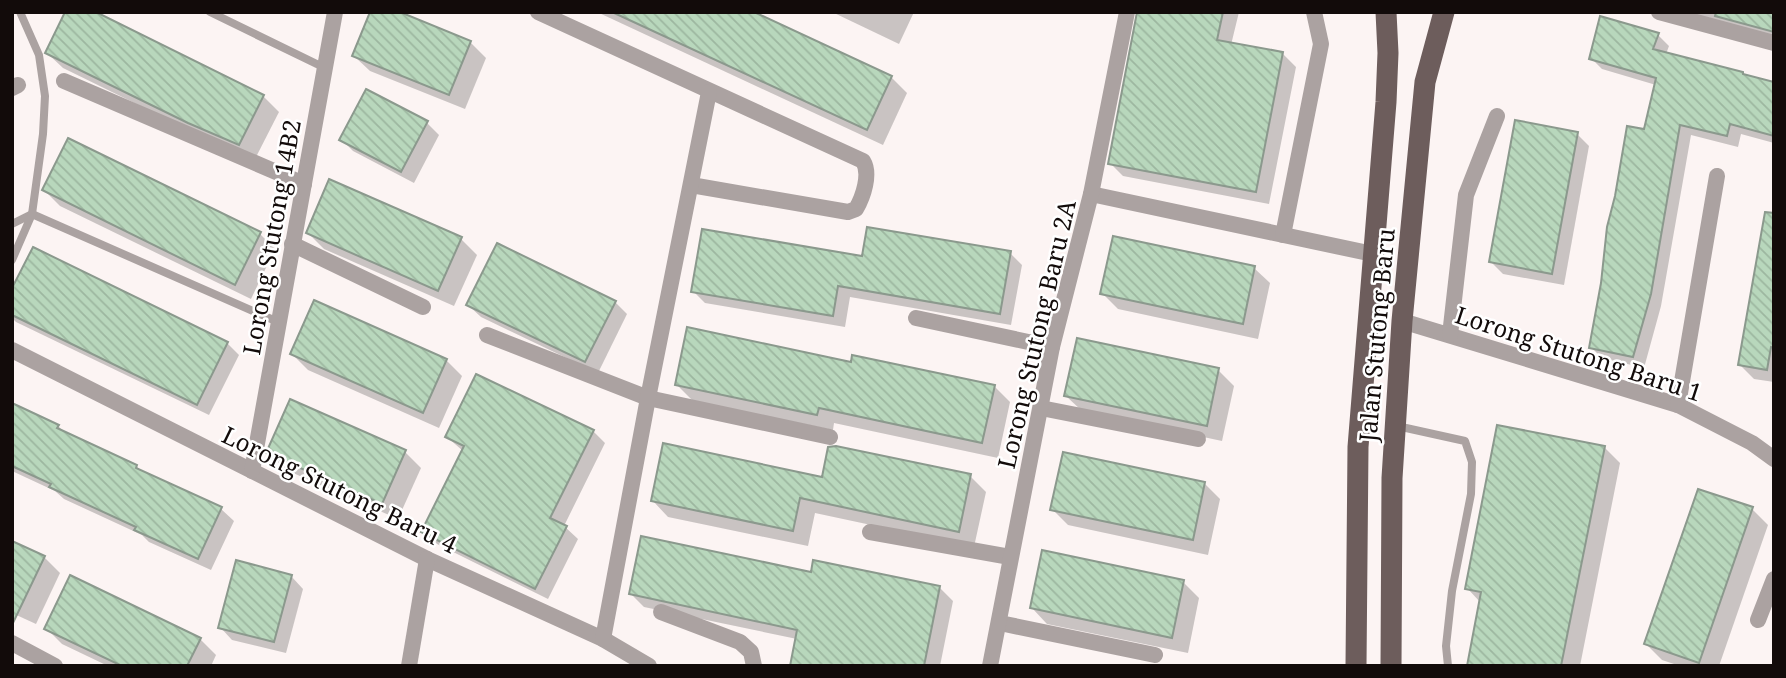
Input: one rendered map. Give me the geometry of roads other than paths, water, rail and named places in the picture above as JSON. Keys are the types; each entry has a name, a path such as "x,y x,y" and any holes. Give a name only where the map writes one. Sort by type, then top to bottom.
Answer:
{"main road":[{"name":"Jalan Stutong Baru","path":"1356,666 1358,447 1386,102 1386,12"},
{"name":"Jalan Stutong Baru","path":"1391,666 1394,425 1402,321 1425,82 1444,12"}],"street":[{"name":"Lorong Stutong 14B2","path":"251,471 335,12"},
{"path":"538,12 863,161 867,173 860,202 856,209 848,212 691,185"},
{"name":"Lorong Stutong Baru 2A","path":"990,666 1052,347 1091,194 1127,12"},
{"path":"1283,235 1321,44 1314,12"},
{"path":"1659,12 1774,43"},
{"path":"64,82 304,184"},
{"path":"603,639 709,92"},
{"path":"1450,335 1466,195 1497,116"},
{"path":"1678,405 1717,176"},
{"path":"1091,194 1373,254"},
{"path":"292,244 423,307"},
{"path":"916,318 1052,347"},
{"name":"Lorong Stutong Baru 1","path":"1402,321 1678,405 1752,443 1774,459"},
{"path":"487,335 648,398 830,437"},
{"name":"Lorong Stutong Baru 4","path":"12,350 427,559 603,639 649,666"},
{"path":"1041,408 1198,439"},
{"path":"870,532 1010,557"},
{"path":"410,666 427,559"},
{"path":"1758,620 1774,579"},
{"path":"662,612 740,642 751,652 754,666"},
{"path":"1000,623 1155,655"},
{"path":"12,643 55,666"}],"lane":[{"path":"12,260 32,214 43,134 45,96 39,55 20,12"},
{"path":"210,12 325,68"},
{"path":"12,224 32,214"},
{"path":"32,214 278,322"},
{"path":"1394,425 1465,441 1472,462 1471,494 1452,591 1446,646 1448,666"}]}
